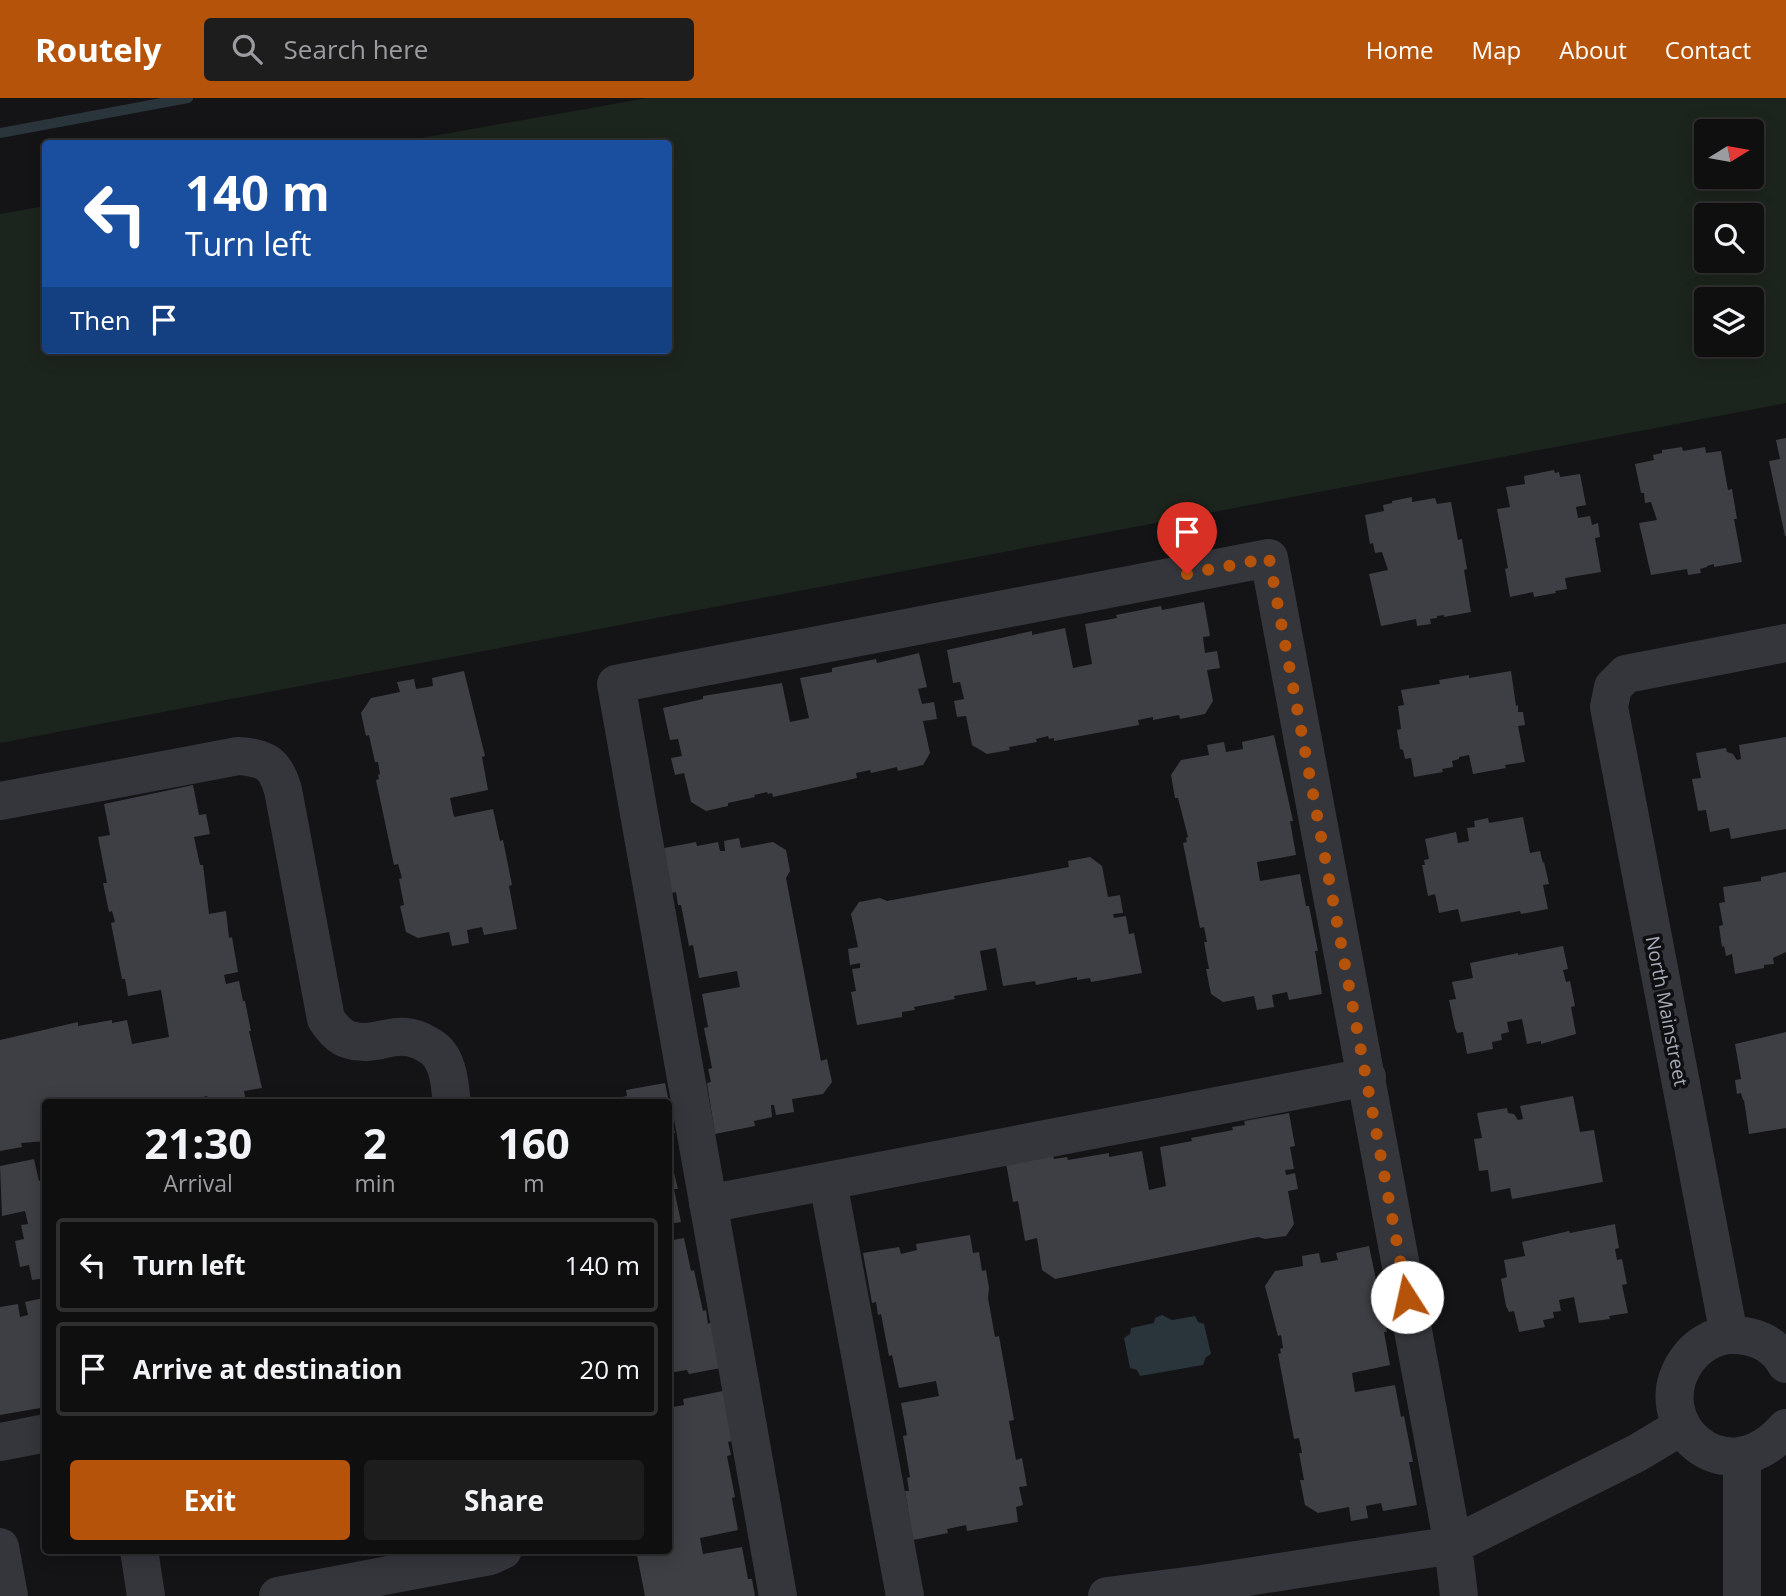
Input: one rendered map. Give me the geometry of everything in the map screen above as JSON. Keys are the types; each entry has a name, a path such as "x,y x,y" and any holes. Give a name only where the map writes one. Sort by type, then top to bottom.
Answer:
{"street":[{"path":"778,1596 617,684 1269,558 1453,1545 1459,1596"},
{"name":"North Mainstreet","path":"1729,1335 1609,707 1613,687 1626,674 1786,643"},
{"path":"0,801 238,756 269,762 279,777 283,790 326,1019 334,1031 347,1040 363,1042 399,1035 418,1038 435,1049 445,1065 451,1099"},
{"path":"708,1204 1367,1077"},
{"path":"828,1182 905,1596"},
{"path":"1786,1364 1767,1343 1749,1336 1729,1335 1710,1340 1693,1352 1681,1368 1675,1387 1675,1407 1682,1426 1693,1440 1707,1451 1724,1457 1742,1457 1774,1442 1786,1428"},
{"path":"1107,1596 1202,1592 1453,1545 1637,1453 1682,1426"},
{"path":"0,1441 42,1434"},
{"path":"1742,1457 1742,1596"},
{"path":"0,1547 9,1596"},
{"path":"140,1554 146,1596"},
{"path":"278,1596 494,1554"}],"shaded area":[{"path":"647,98 1786,98 1786,403 0,743 0,214 42,207 42,354 672,354 672,140 410,140"},
{"path":"1162,1315 1172,1320 1195,1316 1198,1322 1204,1324 1211,1354 1206,1357 1203,1365 1140,1376 1137,1370 1130,1368 1124,1338 1130,1334 1131,1328 1154,1323 1155,1318"}],"building":[{"path":"1786,438 1785,536 1769,461 1780,459 1776,440"},
{"path":"1682,447 1683,451 1705,447 1706,453 1721,451 1728,490 1732,489 1742,562 1714,567 1714,564 1700,569 1701,573 1688,575 1687,569 1651,575 1639,523 1657,520 1651,502 1645,503 1644,493 1641,493 1635,464 1654,460 1653,455 1662,453 1662,450"},
{"path":"1554,470 1555,473 1559,472 1560,477 1580,474 1586,505 1576,507 1578,518 1590,516 1592,525 1598,523 1600,537 1595,538 1601,572 1565,578 1567,589 1555,591 1556,593 1534,597 1533,592 1510,597 1505,569 1508,568 1497,509 1510,507 1506,487 1525,484 1524,476"},
{"path":"1412,497 1412,502 1435,498 1437,504 1451,502 1458,540 1462,539 1471,612 1437,616 1430,619 1431,624 1417,626 1416,619 1381,626 1369,574 1388,570 1382,552 1375,553 1373,543 1370,544 1365,515 1384,511 1383,505 1392,501"},
{"path":"1204,602 1210,636 1203,637 1205,653 1217,651 1220,668 1207,670 1213,701 1205,714 1180,719 1179,715 1153,720 1153,717 1138,720 1139,725 1054,741 1054,738 1049,739 1048,736 1036,739 1037,742 1009,747 1010,750 987,754 972,745 966,716 957,717 954,701 964,699 960,682 953,683 947,650 1032,631 1032,635 1065,628 1073,668 1092,664 1085,624 1161,606 1162,610"},
{"path":"919,653 927,687 918,689 922,704 934,702 937,719 923,721 930,753 923,765 898,771 897,767 871,773 870,770 856,773 857,778 773,797 772,793 767,792 706,811 691,802 684,773 675,775 671,758 682,756 678,739 670,740 663,708 703,699 703,696 782,683 790,722 809,718 800,678 832,672 832,668 876,659 877,663"},
{"path":"464,671 485,756 482,757 488,790 450,798 454,817 493,809 500,841 503,840 512,885 509,886 517,929 484,935 482,927 467,930 469,943 452,946 449,932 418,938 406,932 400,906 404,905 399,879 402,878 398,864 394,865 376,780 380,774 378,762 375,762 361,713 371,698 400,692 397,682 414,679 416,689 433,686 432,678"},
{"path":"1511,671 1516,706 1518,705 1518,712 1523,712 1525,725 1518,726 1525,762 1473,774 1469,755 1452,761 1453,767 1442,769 1443,772 1414,777 1411,758 1405,759 1403,750 1400,749 1397,730 1401,729 1398,706 1404,705 1401,690 1440,684 1439,680"},
{"path":"1274,735 1293,821 1290,821 1296,855 1257,862 1260,881 1300,874 1318,951 1315,951 1322,994 1289,1000 1287,992 1272,995 1274,1007 1257,1010 1254,996 1223,1002 1211,994 1206,969 1209,969 1204,942 1207,942 1204,927 1200,928 1183,843 1187,842 1188,837 1178,798 1175,798 1171,775 1181,760 1209,755 1207,745 1224,742 1226,752 1243,749 1242,742"},
{"path":"1786,737 1786,829 1731,839 1729,828 1710,832 1706,810 1698,811 1692,779 1701,778 1696,753 1726,748 1737,760 1741,759 1739,745"},
{"path":"193,785 199,815 206,814 210,834 194,837 200,865 203,865 209,914 226,911 229,938 232,937 238,972 224,975 226,984 239,981 262,1088 244,1091 246,1099 208,1099 207,1096 200,1099 42,1099 42,1141 21,1143 22,1147 0,1151 0,1040 78,1022 78,1026 112,1020 112,1023 127,1020 132,1044 169,1037 161,990 128,996 125,979 122,979 111,923 115,922 112,911 109,912 103,883 107,883 98,837 110,835 104,804"},
{"path":"1523,817 1530,853 1540,851 1544,862 1549,884 1543,885 1548,909 1521,914 1520,911 1461,922 1458,909 1439,913 1435,894 1428,896 1422,865 1425,865 1424,860 1429,859 1425,839 1456,832 1458,843 1469,841 1467,828 1475,827 1474,821 1488,818 1489,823"},
{"path":"739,838 741,848 773,842 786,850 790,871 786,878 821,1061 827,1059 832,1082 823,1094 792,1099 794,1112 776,1115 774,1105 771,1105 772,1117 754,1121 755,1126 715,1134 707,1083 711,1082 708,1069 712,1068 704,1028 708,1027 702,994 740,987 737,971 699,978 681,905 678,905 676,892 672,893 664,848 696,842 697,846 718,842 720,851 725,851 724,841"},
{"path":"1090,857 1102,866 1108,897 1120,895 1123,913 1113,914 1114,918 1126,916 1129,934 1134,933 1142,973 1091,982 1090,978 1077,980 1077,977 1036,985 1035,981 1003,986 996,948 980,951 987,990 914,1007 915,1010 902,1012 902,1017 857,1025 851,992 856,991 852,969 860,968 860,963 850,965 848,949 858,947 851,914 859,902 880,898 887,901 1069,867 1068,861"},
{"path":"1786,872 1786,952 1773,958 1774,964 1735,974 1732,954 1726,956 1724,946 1722,947 1719,926 1723,925 1719,903 1725,902 1723,887 1761,881 1761,877"},
{"path":"1563,946 1568,969 1563,970 1566,982 1570,981 1575,1006 1571,1007 1576,1034 1541,1044 1541,1041 1527,1044 1522,1019 1507,1022 1509,1032 1501,1034 1502,1040 1492,1042 1493,1049 1467,1054 1463,1032 1457,1033 1455,1028 1449,1000 1456,999 1452,982 1473,978 1470,963"},
{"path":"1786,1032 1786,1128 1749,1134 1744,1100 1741,1093 1737,1094 1735,1080 1741,1079 1735,1044"},
{"path":"665,1083 668,1099 613,1099 627,1096 626,1090"},
{"path":"1573,1096 1580,1132 1594,1130 1603,1182 1512,1199 1510,1188 1491,1192 1488,1170 1479,1171 1474,1139 1482,1138 1477,1113 1507,1108 1508,1113 1514,1114 1518,1120 1523,1119 1520,1106"},
{"path":"1289,1113 1295,1146 1290,1147 1294,1169 1285,1170 1286,1175 1295,1173 1298,1189 1288,1191 1294,1224 1286,1236 1265,1239 1258,1237 1055,1279 1042,1270 1037,1238 1025,1241 1018,1201 1013,1202 1006,1163 1053,1155 1054,1159 1067,1157 1068,1160 1142,1151 1149,1190 1166,1186 1160,1147 1233,1130 1232,1127 1245,1125 1244,1121"},
{"path":"34,1159 39,1181 42,1181 42,1279 32,1280 29,1265 20,1267 15,1241 24,1239 21,1225 28,1224 25,1211 2,1216 0,1166"},
{"path":"672,1164 678,1189 674,1189 681,1222 672,1223"},
{"path":"1615,1224 1619,1248 1615,1249 1617,1260 1622,1259 1627,1284 1622,1285 1628,1313 1609,1316 1610,1319 1579,1323 1574,1297 1559,1300 1561,1311 1553,1312 1554,1318 1543,1320 1545,1327 1519,1332 1514,1311 1509,1312 1506,1306 1501,1279 1507,1277 1504,1260 1525,1256 1522,1242"},
{"path":"970,1235 973,1253 979,1252 982,1271 986,1270 995,1337 999,1336 1014,1420 1009,1421 1016,1460 1022,1458 1027,1486 1019,1487 1023,1505 1016,1507 1018,1522 967,1531 966,1525 947,1529 948,1533 913,1540 905,1491 909,1491 907,1478 910,1477 901,1403 939,1396 936,1381 899,1388 892,1355 889,1356 881,1314 878,1315 876,1302 872,1303 863,1253 899,1247 901,1254 917,1250 916,1244"},
{"path":"684,1238 703,1311 706,1310 708,1324 712,1322 721,1368 689,1374 687,1370 672,1372 672,1240"},
{"path":"1369,1246 1387,1332 1384,1332 1390,1365 1352,1373 1355,1392 1395,1385 1413,1462 1409,1462 1417,1505 1383,1511 1381,1503 1366,1506 1368,1518 1351,1521 1349,1507 1318,1513 1305,1505 1300,1480 1304,1480 1299,1453 1302,1453 1299,1438 1294,1439 1278,1354 1283,1348 1281,1335 1278,1336 1265,1286 1275,1271 1303,1266 1302,1256 1319,1253 1321,1263 1338,1260 1336,1253"},
{"path":"42,1298 42,1408 0,1415 0,1307 18,1304 20,1317 28,1315 25,1302"},
{"path":"723,1391 732,1441 728,1442 731,1455 727,1456 738,1530 700,1538 703,1554 742,1547 748,1579 752,1579 755,1596 645,1596 637,1554 672,1554 672,1407 684,1405 683,1399"}],"waterway":[{"path":"0,133 188,98"}],"route":[{"path":"1187,574 1269,558 1407,1297"}]}
